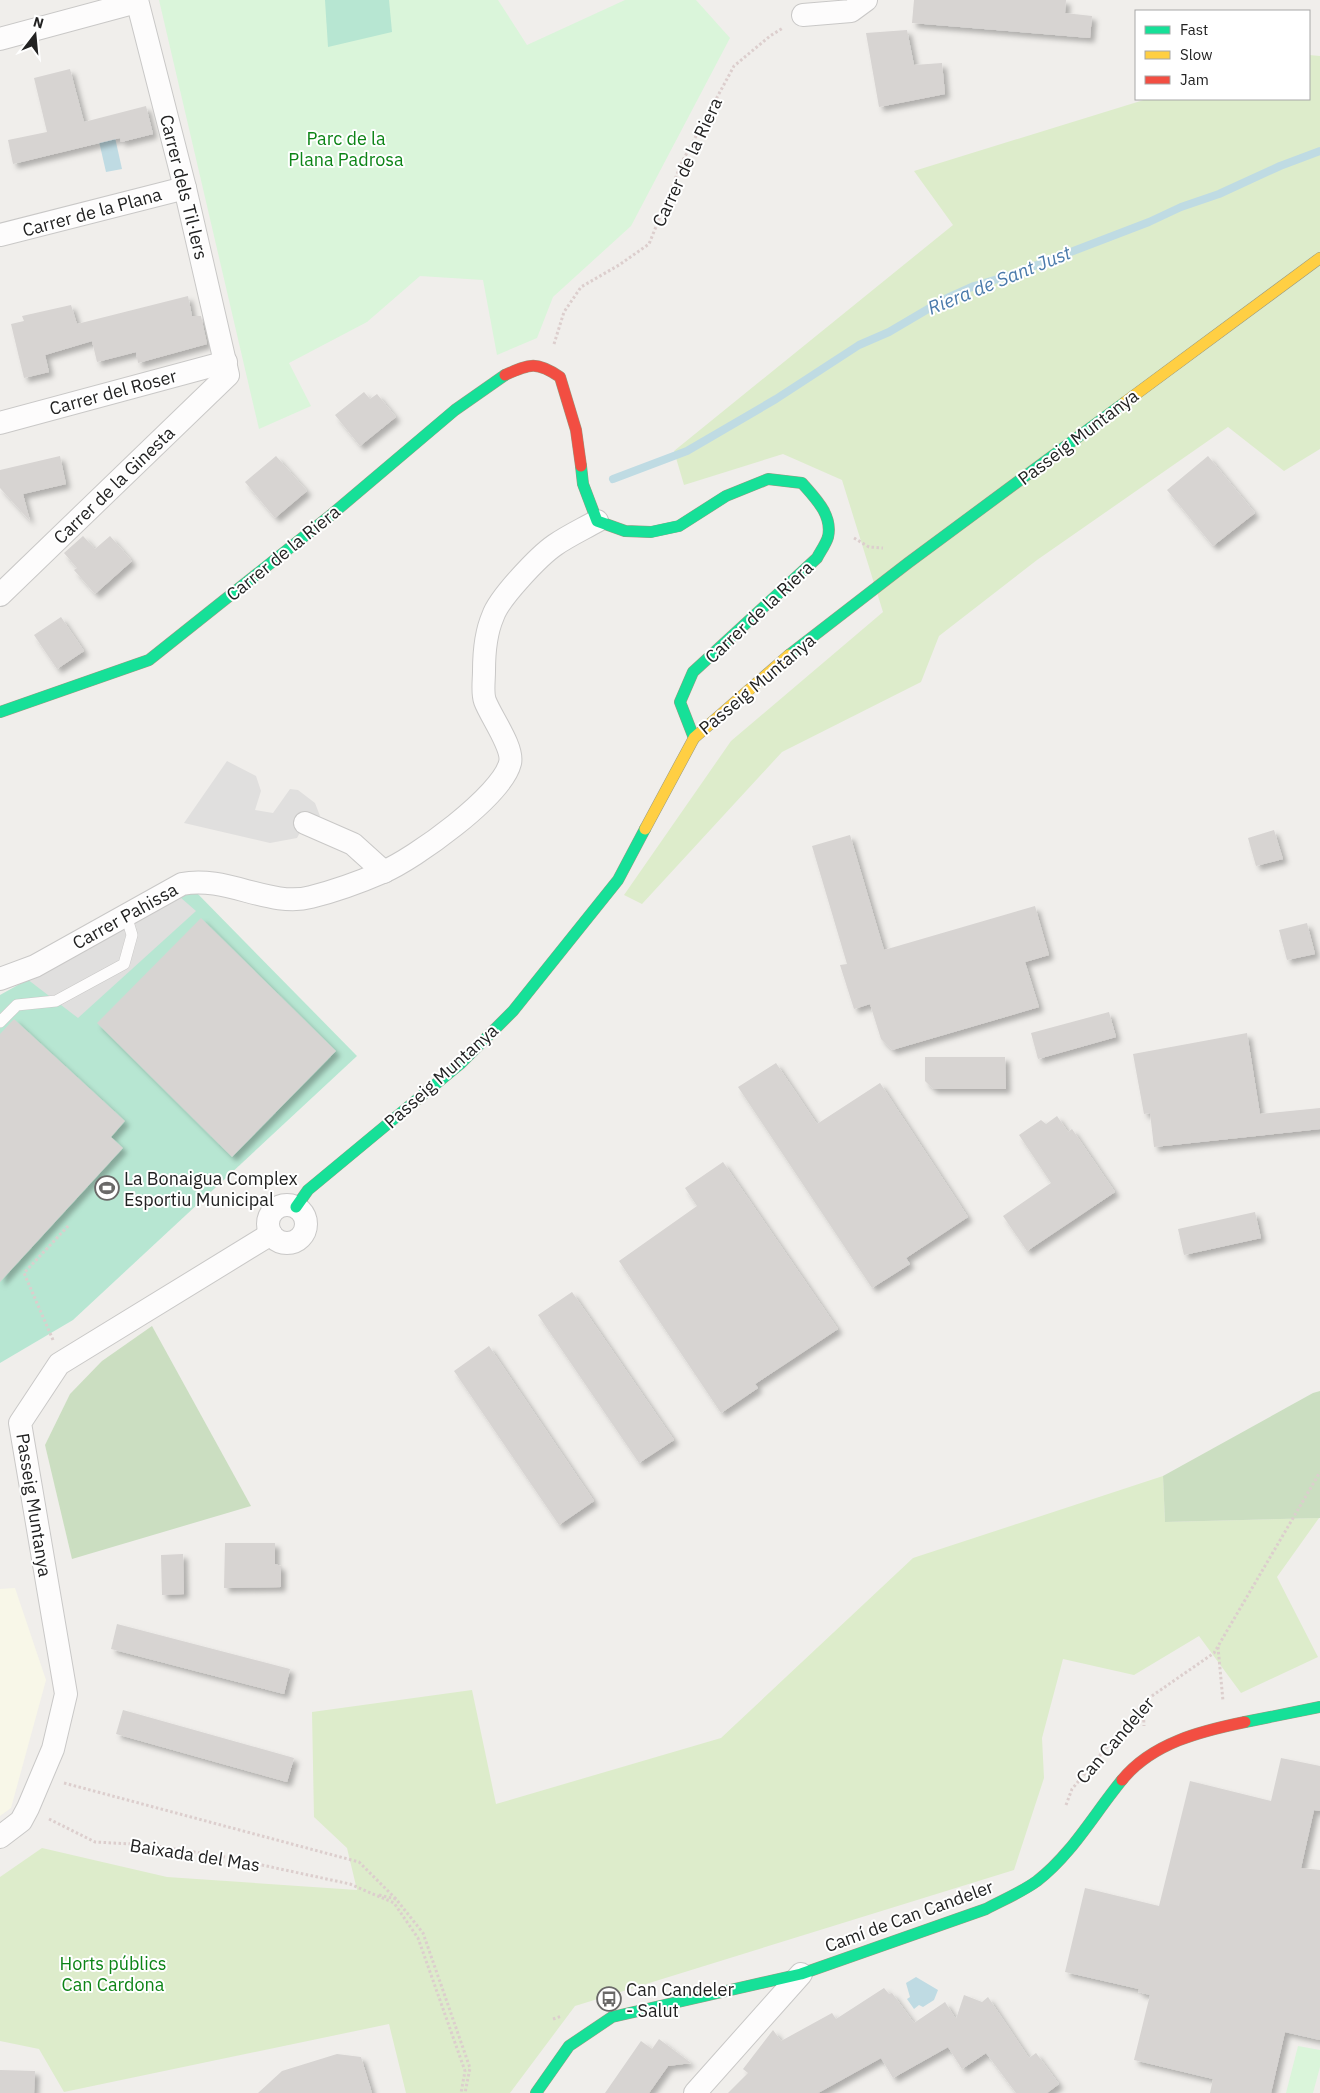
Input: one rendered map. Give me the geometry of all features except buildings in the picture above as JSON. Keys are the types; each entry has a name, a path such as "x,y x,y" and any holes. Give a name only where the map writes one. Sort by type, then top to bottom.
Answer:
{"street":[{"path":"804,15 851,11 866,0"},
{"path":"0,39 137,1"},
{"name":"Carrer dels Til·lers","path":"137,1 227,369"},
{"name":"Carrer de la Plana","path":"0,236 184,188"},
{"name":"Passeig Muntanya","path":"0,1837 21,1820 28,1808 53,1749 66,1694 20,1422 59,1364 271,1234 280,1242 292,1242 300,1238 306,1228 306,1220 302,1212 296,1207 308,1190 460,1064 513,1011 618,880 694,738 790,654 893,575 1320,258"},
{"name":"Carrer de la Riera","path":"0,712 149,660 331,515 455,410 501,377 526,365 546,368"},
{"path":"546,368 560,377 576,430 583,484 598,521 625,531 651,532 680,526 726,496 768,479 802,484 821,504 827,517 828,537"},
{"name":"Carrer del Roser","path":"0,424 227,369"},
{"name":"Carrer de la Ginesta","path":"0,595 227,369"},
{"name":"Carrer Pahissa","path":"0,979 35,966 182,884 198,881 239,887 278,898 309,898 384,872 466,816 478,806 501,780 510,764 510,752 484,700 484,658 493,615 515,584 554,546 598,521"},
{"name":"Carrer de la Riera","path":"694,738 680,702 693,672 817,558 828,537"},
{"path":"305,823 353,844 384,872"},
{"name":"Camí de Can Candeler","path":"536,2093 569,2046 612,2017 801,1974 986,1909 1015,1894 1037,1881 1071,1849 1096,1813 1130,1771 1168,1743 1237,1724 1320,1707"},
{"path":"695,2093 801,1974"}],"lane":[{"path":"0,1022 17,1005 56,1001 124,964 132,935 126,915"}],"path":[{"name":"Carrer de la Riera","path":"546,368 564,312 581,287 619,265 648,244 682,162 734,66 770,36 804,15"},
{"path":"828,537 854,538 869,546 885,549"},
{"path":"54,1341 24,1273 69,1225"},
{"name":"Can Candeler","path":"1065,1806 1072,1789 1146,1700 1214,1653 1320,1472"},
{"path":"1218,1646 1223,1706 1237,1724"},
{"name":"Baixada del Mas","path":"70,1785 359,1862 396,1899 423,1933 470,2068 465,2093"},
{"name":"Baixada del Mas","path":"28,1808 95,1842 149,1845 220,1856 350,1884 394,1903 418,1938 465,2071 461,2093"},
{"name":"Baixada del Mas","path":"368,1892 396,1899"}],"shaded area":[{"path":"227,761 256,776 261,791 255,810 273,813 290,789 298,790 315,803 320,816 305,823 297,838 270,843 184,823"},
{"path":"180,897 196,911 78,1018 27,979"},
{"path":"15,1588 46,1680 11,1808 0,1816 0,1589"}],"green space":[{"name":"Parc de la Plana Padrosa","path":"159,0 498,0 527,45 625,0 696,0 730,38 631,226 553,297 537,338 497,355 483,280 420,276 367,322 289,363 311,406 259,429"},
{"path":"325,0 389,0 392,32 328,47"},
{"path":"1310,55 1320,56 1320,449 1284,471 1228,427 1037,560 939,636 921,682 782,752 642,904 624,895 731,741 883,612 842,480 783,454 684,485 674,451 953,225 914,171 1144,100 1310,100"},
{"name":"La Bonaigua Complex Esportiu Municipal","path":"192,888 357,1056 73,1320 0,1363 0,995"},
{"path":"152,1326 251,1506 72,1559 45,1445 70,1394 102,1361"},
{"path":"1320,1391 1320,1518 1165,1522 1163,1476 1313,1393"},
{"name":"Horts públics Can Cardona","path":"1163,1476 1165,1522 1319,1518 1277,1577 1318,1657 1241,1693 1199,1636 1134,1675 1063,1659 1042,1738 1044,1778 1014,1870 575,2006 510,2093 406,2093 389,2024 64,2092 39,2049 0,2041 0,1877 42,1848 167,1877 357,1890 347,1848 314,1817 312,1712 472,1690 496,1804 721,1738 913,1558"},
{"path":"1298,2046 1320,2050 1320,2067 1313,2093 1286,2093"}],"water":[{"path":"114,133 122,169 106,172 98,137"},
{"path":"916,1977 938,1990 934,2000 923,2007 919,2005 914,2009 907,1999 910,1997 906,1983"}],"waterway":[{"name":"Riera de Sant Just","path":"613,479 687,451 776,399 859,345 889,332 945,299 974,286 1008,276 1149,222 1181,207 1219,194 1280,166 1320,151"}],"traffic: fast":[{"path":"0,712 149,660 331,515 455,410 505,375"},
{"path":"789,655 908,563 1124,403"},
{"path":"581,466 583,484 597,521 625,531 651,532 679,526 726,496 768,479 802,483 822,507 828,521 828,537 817,558 693,672 680,702 694,738"},
{"path":"296,1207 308,1190 460,1064 513,1011 618,880 645,829"},
{"path":"1245,1722 1320,1707"},
{"path":"536,2093 569,2046 612,2017 801,1974 986,1909 1019,1892 1037,1881 1061,1859 1122,1780"}],"traffic: slow":[{"path":"1124,403 1320,258"},
{"path":"645,829 694,738 789,655"}],"traffic: jam":[{"path":"505,375 521,368 539,366 560,377 576,430 581,466"},
{"path":"1122,1780 1134,1767 1162,1748 1178,1740 1245,1722"}],"place":[{"name":"La Bonaigua Complex Esportiu Municipal","path":"107,1188"},
{"name":"Can Candeler - Salut","path":"609,1999"}]}
